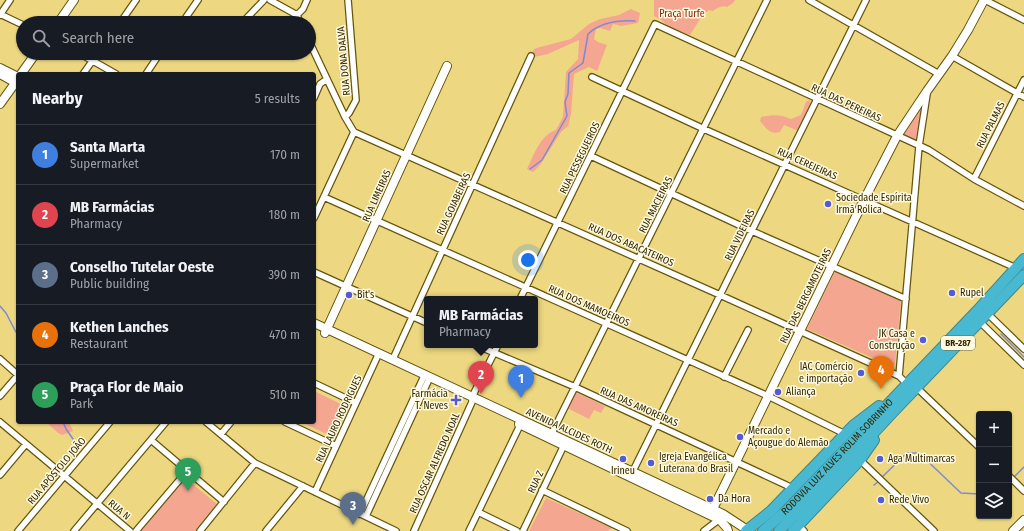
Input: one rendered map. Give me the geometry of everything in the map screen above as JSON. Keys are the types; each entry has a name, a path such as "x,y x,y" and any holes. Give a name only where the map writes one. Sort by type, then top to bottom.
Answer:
{"highway":[{"name":"RODOVIA LUIZ ALVES ROLIM SOBRINHO","path":"778,531 844,465 892,412 912,385 1024,259"},
{"name":"RODOVIA LUIZ ALVES ROLIM SOBRINHO","path":"763,531 788,509 890,401 912,385 980,321 1024,275"},
{"name":"BR-287","path":"748,531 793,489 854,425 878,406 890,401"},
{"name":"BR-287","path":"798,529 860,460 892,412"}],"street":[{"path":"10,0 0,14 16,22"},
{"path":"63,16 74,0"},
{"path":"125,16 136,0"},
{"path":"187,16 198,0"},
{"path":"249,16 264,0"},
{"path":"270,0 297,15 303,9 307,0"},
{"name":"RUA DONA DALVA","path":"345,117 356,100 348,0"},
{"name":"RUA MACIEIRAS","path":"550,436 672,194 767,0"},
{"path":"809,0 939,74"},
{"name":"RUA VIDEIRAS","path":"632,474 866,0"},
{"path":"985,0 1024,20"},
{"name":"RUA DAS BERGAMOTEIRAS","path":"711,512 864,200 897,136 952,56 985,0"},
{"name":"RUA DAS PEREIRAS","path":"655,24 929,150 974,179 1024,206"},
{"name":"RUA PESSEGUEIROS","path":"522,296 655,24"},
{"path":"316,56 345,117 354,132 316,214"},
{"name":"RUA GOIABEIRAS","path":"393,359 531,56"},
{"path":"952,56 1024,97"},
{"path":"22,72 31,60"},
{"path":"84,72 93,60 113,72"},
{"path":"147,72 155,60"},
{"name":"RUA LIMEIRAS","path":"326,332 447,66"},
{"path":"0,68 16,79"},
{"path":"0,74 16,80"},
{"name":"RUA CEREJEIRAS","path":"592,77 1016,268"},
{"path":"316,93 320,84 327,79"},
{"name":"RUA PALMAS","path":"974,179 1024,80"},
{"path":"0,104 16,81"},
{"path":"927,91 919,146 899,376 912,385 976,444"},
{"name":"RUA DOS ABACATEIROS","path":"354,132 720,294 899,376"},
{"path":"591,156 906,299"},
{"name":"RUA DOS MAMOEIROS","path":"324,197 768,396 845,434"},
{"path":"316,273 424,322"},
{"path":"987,313 1024,349"},
{"path":"980,321 1024,365"},
{"name":"AVENIDA ALCIDES ROTH","path":"316,324 326,332"},
{"name":"AVENIDA ALCIDES ROTH","path":"316,330 326,332 378,355 632,474 748,531"},
{"path":"724,377 748,330"},
{"name":"RUA DAS AMOREIRAS","path":"483,348 656,424 793,489"},
{"path":"472,399 496,348"},
{"name":"AVENIDA ALCIDES ROTH","path":"378,355 393,359 426,378"},
{"name":"RUA LAURO RODRIGUES","path":"315,492 378,355"},
{"path":"0,359 16,373"},
{"path":"0,396 16,377"},
{"path":"363,515 426,378"},
{"path":"316,384 356,403"},
{"name":"RUA OSCAR ALFREDO NOAL","path":"414,531 472,399"},
{"name":"RUA N","path":"0,422 130,531"},
{"path":"469,531 521,422"},
{"name":"RUA APÓSTOLO JOÃO","path":"18,531 108,424"},
{"path":"74,531 164,424"},
{"path":"208,424 255,463 396,531"},
{"path":"221,434 229,424"},
{"path":"289,424 336,446"},
{"path":"150,440 224,502"},
{"name":"RUA Z","path":"523,531 565,443"},
{"path":"0,474 26,444"},
{"path":"860,460 934,531"},
{"path":"200,531 255,463"},
{"path":"136,531 187,472"},
{"path":"1012,479 1024,490"},
{"path":"266,531 303,486"},
{"path":"542,490 618,529 627,531"},
{"path":"478,512 517,531"},
{"path":"704,531 722,517"},
{"name":"AVENIDA ALCIDES ROTH","path":"722,517 728,531"},
{"path":"1013,531 1024,520"}],"green space":[{"name":"Praça Turfe","path":"654,0 735,0 727,7 721,7 713,11 709,10 702,16 690,35 669,27 654,16"},
{"path":"631,9 640,13 638,23 621,26 613,24 610,31 600,28 596,29 594,39 607,45 597,71 589,67 574,74 571,114 568,126 561,132 540,165 533,172 527,169 542,141 546,136 556,130 563,117 566,72 578,59 579,40 548,54 534,57 532,53 534,49 571,39 589,24 600,19 619,15"},
{"path":"809,100 812,104 799,130 784,125 780,132 774,133 768,130 760,121 761,117 765,116 772,115 791,119 801,115 806,102"},
{"path":"923,106 915,142 903,136"},
{"path":"835,271 901,301 895,365 891,366 807,329"},
{"path":"316,392 347,407 333,437 305,424 316,424"},
{"path":"575,392 605,406 601,413 594,410 589,419 567,408"},
{"path":"48,424 70,424 73,431 62,435"},
{"path":"185,478 217,504 195,531 141,531"},
{"path":"546,498 612,528 608,531 529,531"}],"waterway":[{"path":"530,169 542,160 567,116 565,102 568,94 569,73 583,63 588,34 604,24 622,21 635,21"},
{"path":"0,306 6,313 16,332"},
{"path":"1001,334 1024,357"},
{"path":"64,424 73,439"},
{"path":"881,478 907,453 919,453 961,493 976,494"},
{"path":"1013,478 1024,467"},
{"path":"874,485 879,481"}],"place":[{"name":"Sociedade Espírita Irmã Rolica","path":"828,204"},
{"name":"Rupel","path":"952,293"},
{"name":"Bit's","path":"349,295"},
{"name":"JK Casa e Construção","path":"923,340"},
{"name":"IAC Comércio e importação","path":"861,373"},
{"name":"Kethen Lanches","path":"881,389"},
{"name":"Aliança","path":"778,392"},
{"name":"MB Farmácias","path":"481,394"},
{"name":"Santa Marta","path":"521,398"},
{"name":"Farmácia T. Neves","path":"456,400"},
{"name":"Mercado e Açougue do Alemão","path":"740,437"},
{"name":"Irineu","path":"623,459"},
{"name":"Aga Multimarcas","path":"880,459"},
{"name":"Igreja Evangélica Luterana do Brasil","path":"651,463"},
{"name":"Praça Flor de Maio","path":"188,491"},
{"name":"Da Hora","path":"710,499"},
{"name":"Rede Vivo","path":"881,500"},
{"name":"Conselho Tutelar Oeste","path":"353,525"}]}
